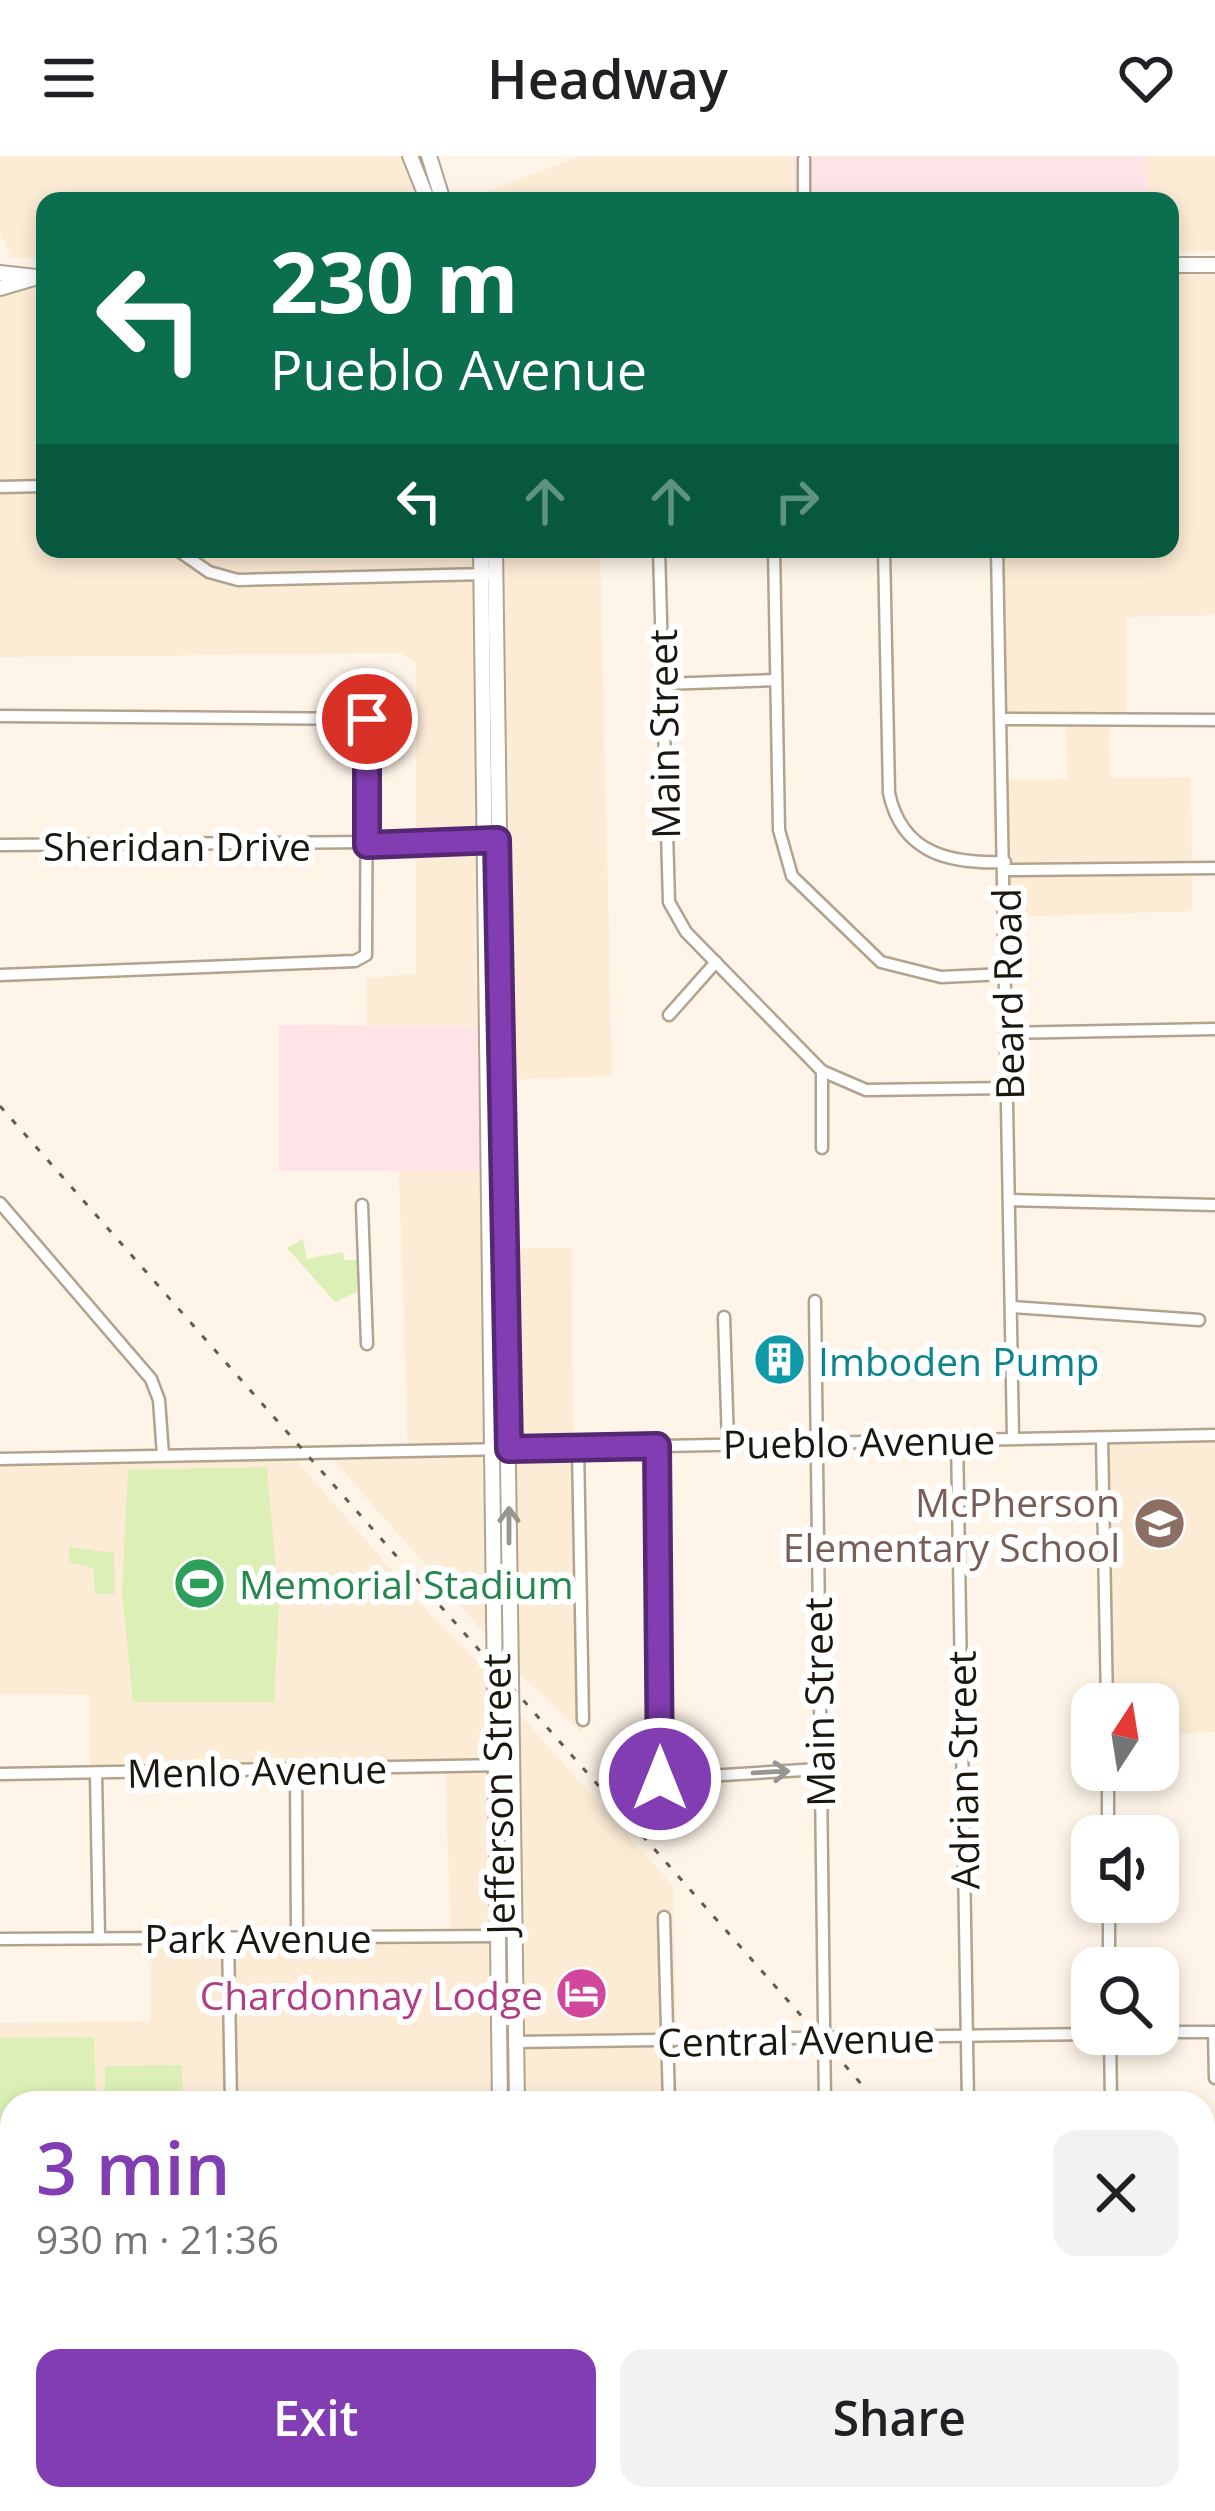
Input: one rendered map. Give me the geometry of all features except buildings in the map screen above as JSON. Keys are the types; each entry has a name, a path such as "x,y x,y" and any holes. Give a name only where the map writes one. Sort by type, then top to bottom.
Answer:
{"main road":[{"path":"410,156 424,192"},
{"path":"429,156 439,192"},
{"path":"1179,266 1215,265"},
{"path":"0,273 36,278"},
{"path":"0,287 36,279"},
{"name":"Jefferson Street","path":"484,558 488,574 491,840 495,1766 508,1936"},
{"name":"Jefferson Street","path":"488,574 492,558"},
{"name":"Jefferson Street","path":"491,840 513,1765 508,2042 502,2091"},
{"name":"Jefferson Street","path":"508,2042 515,2091"}],"street":[{"path":"804,159 804,192"},
{"path":"0,487 36,487"},
{"path":"189,558 209,572 238,580 488,574"},
{"name":"Main Street","path":"659,558 669,902 686,932 822,1071"},
{"path":"774,558 778,830 792,876 865,951 897,970 941,977 1005,974"},
{"path":"884,558 889,793 906,833 947,861 1215,868"},
{"name":"Beard Road","path":"998,558 1013,1438"},
{"path":"663,684 776,680"},
{"path":"0,716 367,719 366,955 355,962 0,975"},
{"path":"1001,719 1215,720"},
{"name":"Sheridan Drive","path":"0,844 367,845 491,840"},
{"path":"670,1016 716,962"},
{"path":"1009,1033 1215,1029"},
{"path":"822,1148 822,1071 866,1090 1009,1088"},
{"path":"1010,1200 1215,1205"},
{"path":"0,1203 151,1379 159,1400 163,1455"},
{"path":"362,1204 367,1344"},
{"name":"Main Street","path":"815,1301 825,2091"},
{"path":"1013,1307 1198,1320"},
{"path":"724,1317 728,1444"},
{"name":"Pueblo Avenue","path":"0,1459 814,1439 1215,1435"},
{"name":"Adrian Street","path":"957,1437 967,2091"},
{"path":"1102,1438 1107,1683"},
{"path":"657,1446 660,1779 819,1769"},
{"path":"578,1447 583,1720"},
{"name":"Menlo Avenue","path":"0,1774 513,1765"},
{"path":"296,1768 296,1937"},
{"path":"96,1773 99,1938"},
{"path":"664,1917 669,2091"},
{"name":"Park Avenue","path":"0,1940 508,1936"},
{"path":"228,1937 231,2091"},
{"path":"1179,2032 1215,2032 1215,2078"},
{"name":"Central Avenue","path":"508,2042 824,2041 1071,2034"},
{"path":"1111,2055 1112,2091"}],"shaded area":[{"path":"0,156 403,156 413,192 36,192 36,258 11,258 0,230"},
{"path":"581,156 792,156 793,192 486,192"},
{"path":"792,156 1146,156 1148,192 794,192"},
{"path":"1146,156 1215,156 1215,251 1179,252 1179,192 1148,192"},
{"path":"1179,274 1215,274 1215,615 1126,617 1126,719 1109,719 1110,778 1191,777 1192,911 1005,917 1003,780 1067,779 1066,720 1001,719 997,558 1179,558"},
{"path":"0,288 36,289 36,558 481,558 486,1026 366,1025 367,978 416,974 416,663 403,653 0,657"},
{"path":"495,558 600,558 612,1076 503,1080"},
{"path":"279,1025 486,1026 487,1171 279,1171"},
{"path":"399,1171 487,1171 495,1645 327,1452 408,1450"},
{"path":"572,1248 582,1734 510,1664 506,1249"},
{"name":"McPherson Elementary School","path":"1215,1435 1215,1732 1179,1733 1179,1683 1107,1683 1102,1438"},
{"path":"290,1453 434,1619 494,1678 500,2091 0,2091 0,2023 150,2021 152,1938 451,1936 445,1767 90,1773 90,1695 0,1694 0,1459"},
{"path":"511,1705 673,1886 677,2041 669,2042 670,2091 517,2091"}],"green space":[{"path":"303,1239 307,1259 343,1252 344,1260 357,1260 357,1292 335,1302 287,1248"},
{"name":"Memorial Stadium","path":"267,1467 279,1607 274,1702 133,1702 122,1592 128,1470"},
{"path":"69,1547 114,1553 115,1594 95,1594 94,1568 69,1563"},
{"path":"94,2037 96,2091 0,2091 0,2038"},
{"path":"182,2065 183,2091 105,2091 105,2066"}],"railway":[{"path":"0,1106 867,2091"}],"place":[{"name":"Imboden Pump","path":"779,1360"},
{"name":"McPherson Elementary School","path":"1159,1523"},
{"name":"Memorial Stadium","path":"200,1583"},
{"name":"Chardonnay Lodge","path":"582,1994"}],"route":[{"path":"367,719 367,845 497,840 509,1449 657,1446 660,1779"}]}
